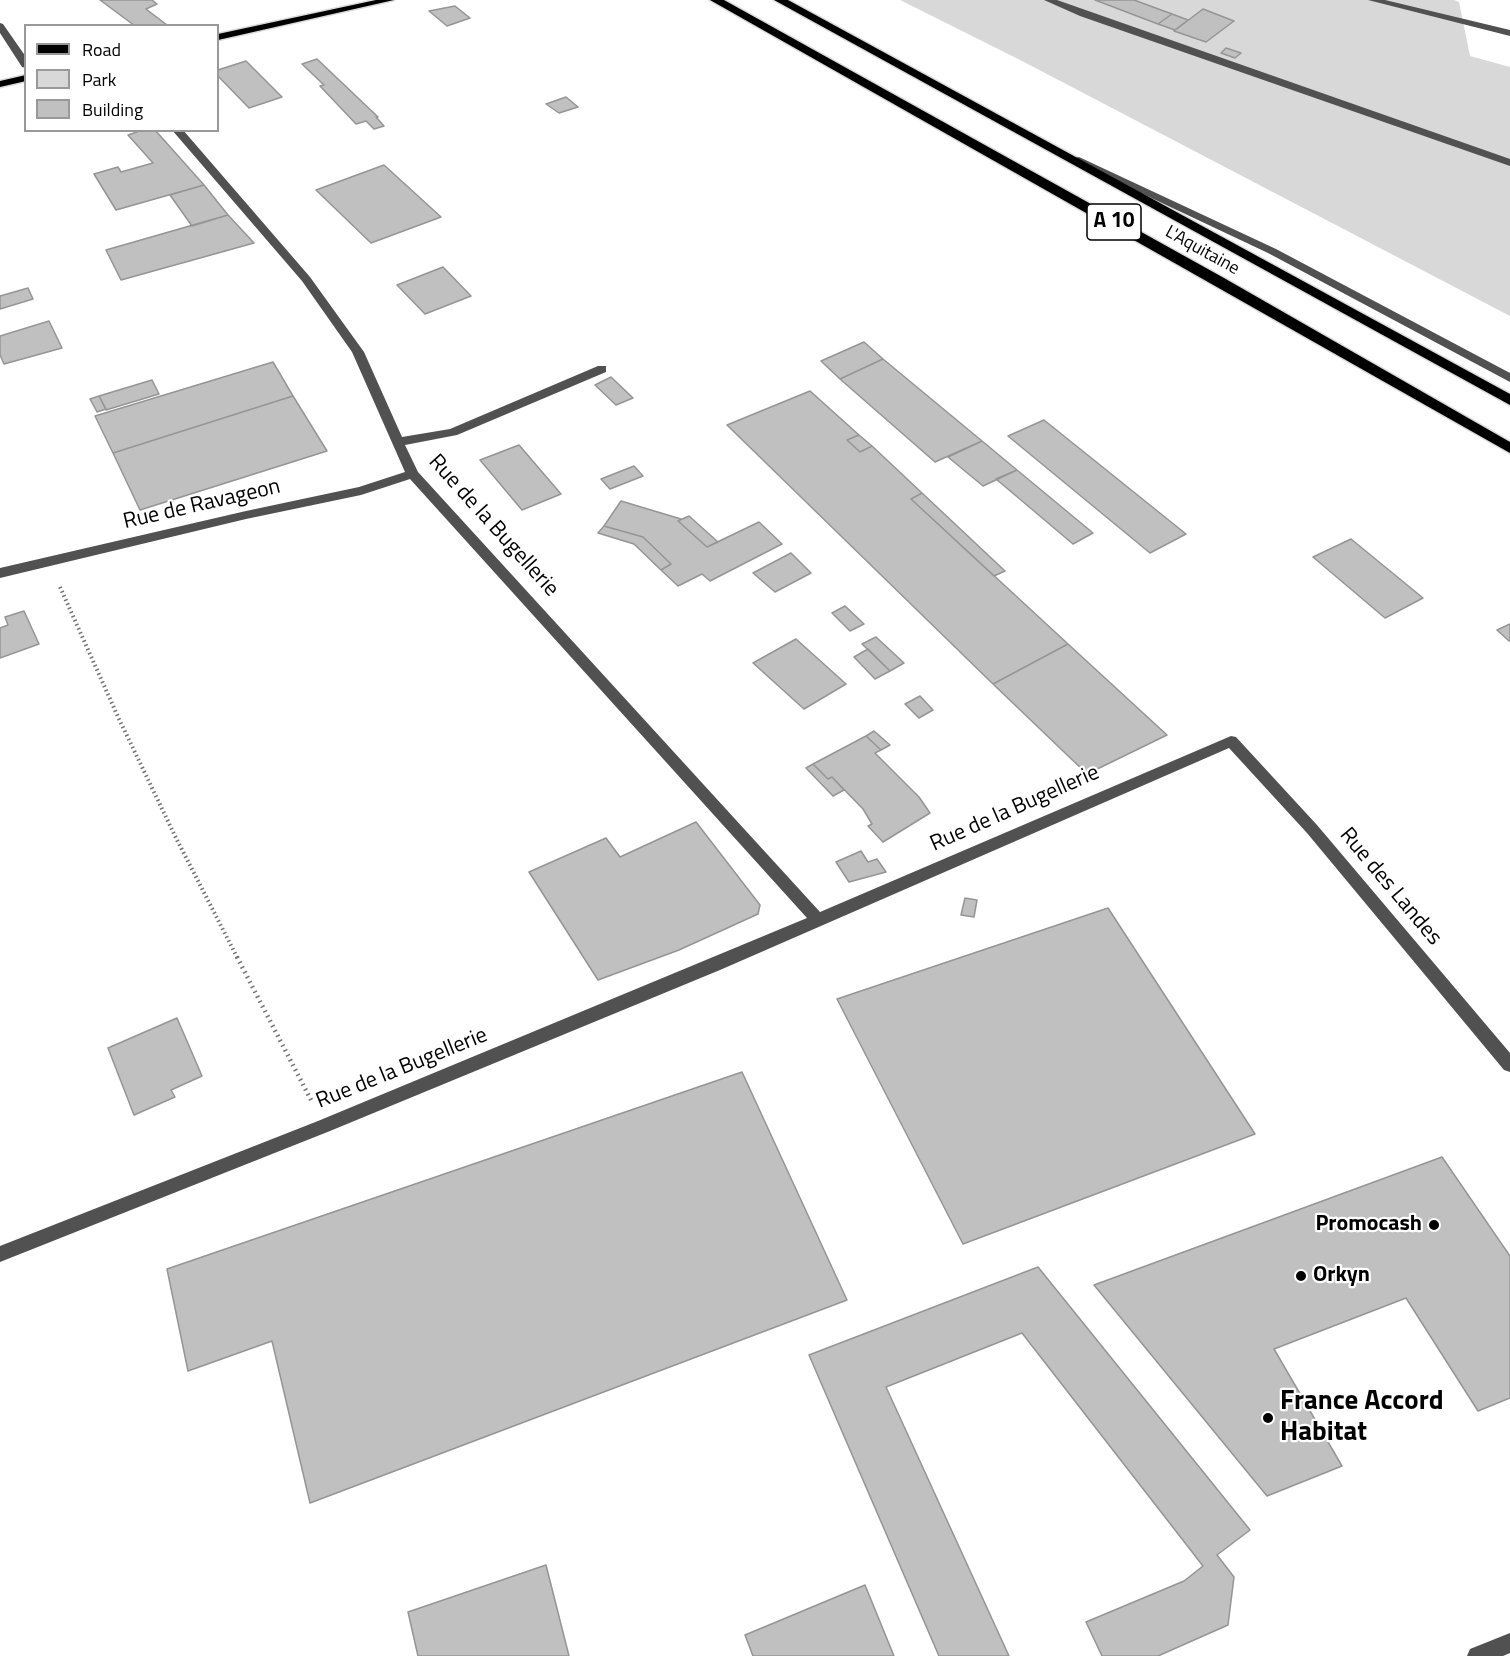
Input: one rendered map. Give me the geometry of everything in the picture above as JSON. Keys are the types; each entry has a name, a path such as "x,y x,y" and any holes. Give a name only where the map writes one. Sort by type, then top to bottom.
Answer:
{"highway":[{"name":"L'Aquitaine","path":"717,0 1229,286 1510,448"},
{"name":"L'Aquitaine","path":"780,0 1510,400"}],"main road":[{"path":"219,37 389,0"},
{"path":"0,84 24,78"}],"street":[{"path":"1049,0 1083,14 1510,163"},
{"path":"1373,0 1510,33"},
{"path":"0,26 24,62"},
{"name":"Rue de la Bugellerie","path":"179,132 306,279 358,352 412,474 819,920"},
{"path":"1044,144 1272,250 1510,378"},
{"path":"397,442 453,432 602,369"},
{"name":"Rue de Ravageon","path":"0,573 246,515 361,491 412,474"},
{"name":"Rue de la Bugellerie","path":"0,1254 324,1126 819,920 1231,741"},
{"name":"Rue des Landes","path":"1231,741 1312,829 1510,1065"},
{"path":"1477,1656 1510,1643"}],"path":[{"path":"49,561 119,719 176,838 324,1126"}],"green space":[{"path":"900,0 1454,0 1459,2 1470,56 1510,67 1510,316 1024,62"}],"building":[{"path":"100,0 152,0 157,4 146,9 166,24 132,24"},
{"path":"1095,0 1134,0 1172,14 1158,24"},
{"path":"455,6 470,18 447,26 429,11"},
{"path":"1203,9 1234,21 1206,42 1174,31"},
{"path":"1172,14 1188,20 1175,30 1158,24"},
{"path":"1226,48 1241,53 1235,58 1221,53"},
{"path":"317,59 378,117 376,117 384,126 374,129 366,121 356,124 320,86 324,85 302,64"},
{"path":"246,61 282,97 249,108 219,77 219,70"},
{"path":"566,97 578,107 559,113 546,104"},
{"path":"137,132 157,132 204,185 116,210 94,174 118,167 121,172 153,163 128,135"},
{"path":"384,165 441,217 371,243 316,190"},
{"path":"204,185 228,215 192,226 170,195"},
{"path":"228,215 254,243 121,280 106,250"},
{"path":"443,267 471,296 425,314 397,285"},
{"path":"28,288 33,299 0,309 0,296"},
{"path":"49,321 62,348 4,364 0,355 0,336"},
{"path":"864,342 883,359 840,379 821,361"},
{"path":"883,359 982,441 935,462 840,379"},
{"path":"273,362 293,396 113,453 95,416"},
{"path":"611,377 633,398 616,405 595,385"},
{"path":"152,380 159,394 106,410 99,396"},
{"path":"810,391 859,435 847,440 860,452 872,446 922,493 911,499 1068,644 993,684 727,425"},
{"path":"99,396 106,409 97,412 90,399"},
{"path":"293,396 327,451 140,510 113,453"},
{"path":"1044,420 1186,534 1150,553 1008,436"},
{"path":"859,435 872,446 860,452 847,440"},
{"path":"982,441 1017,470 983,486 948,457"},
{"path":"519,445 561,494 522,510 480,460"},
{"path":"634,466 643,476 610,489 601,479"},
{"path":"1017,470 1093,533 1073,544 996,479"},
{"path":"922,493 1005,571 994,576 911,499"},
{"path":"621,501 681,519 678,521 707,547 759,522 782,544 710,581 702,574 678,586 661,570 671,564 643,537 604,526"},
{"path":"689,516 718,542 707,547 678,521"},
{"path":"604,526 643,537 671,564 661,570 634,544 598,533"},
{"path":"1351,539 1423,598 1385,618 1313,557"},
{"path":"791,553 811,573 775,592 753,573"},
{"path":"845,606 864,624 850,631 832,613"},
{"path":"24,611 39,644 0,658 0,628 8,625 5,617"},
{"path":"1510,624 1510,640 1509,641 1497,630"},
{"path":"876,637 904,663 890,671 862,644"},
{"path":"796,639 846,684 804,709 753,663"},
{"path":"1068,644 1167,735 1087,774 993,684"},
{"path":"868,649 890,671 875,679 854,657"},
{"path":"920,696 933,710 919,718 905,704"},
{"path":"874,731 890,745 881,750 866,736"},
{"path":"866,736 881,750 875,753 919,797 930,813 883,842 868,826 872,824 863,809 832,777 828,779 813,764"},
{"path":"813,764 828,779 832,777 844,790 833,796 806,768"},
{"path":"696,822 760,905 758,914 679,950 598,980 529,872 606,838 620,857"},
{"path":"861,851 868,862 877,859 886,872 849,882 836,862"},
{"path":"965,898 977,900 974,917 961,915"},
{"path":"1108,908 1255,1134 963,1244 837,999"},
{"path":"177,1018 202,1076 171,1090 175,1097 134,1115 108,1048"},
{"path":"742,1072 847,1300 310,1503 272,1341 188,1371 167,1269"},
{"path":"1442,1157 1510,1256 1510,1398 1478,1411 1406,1298 1274,1349 1342,1466 1267,1496 1094,1285"},
{"path":"1038,1267 1250,1530 1217,1555 1234,1577 1228,1625 1158,1656 1102,1656 1086,1622 1184,1581 1203,1566 1022,1333 886,1387 1009,1656 939,1656 809,1355"},
{"path":"546,1565 569,1656 418,1656 408,1612"},
{"path":"865,1585 894,1656 753,1656 745,1635"}],"place":[{"name":"Promocash","path":"1434,1225"},
{"name":"Orkyn","path":"1301,1276"},
{"name":"France Accord Habitat","path":"1268,1418"}]}
